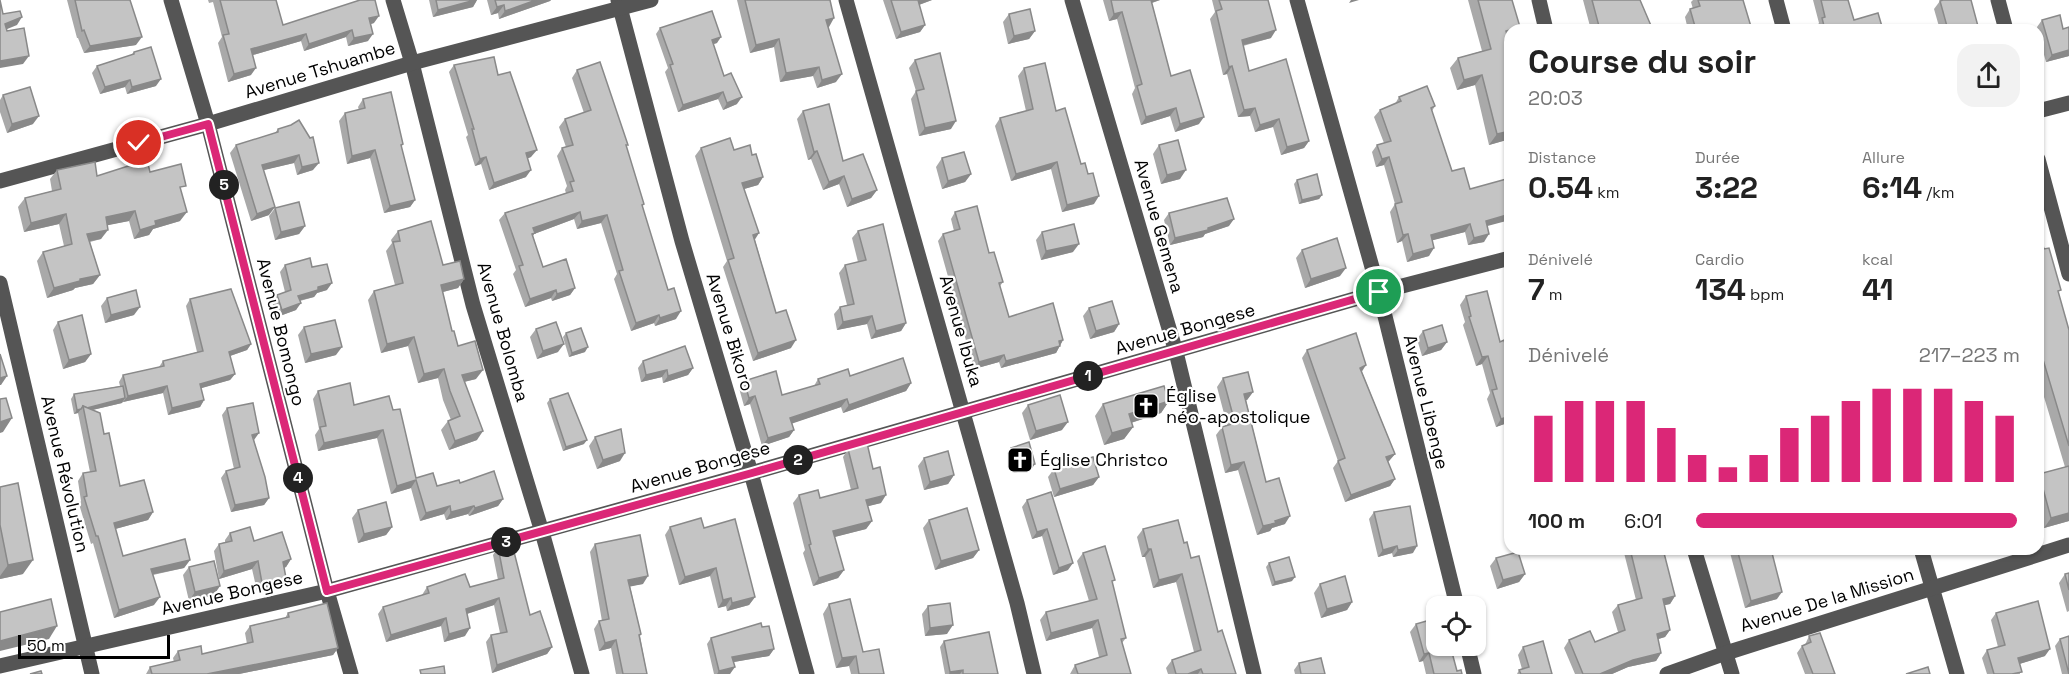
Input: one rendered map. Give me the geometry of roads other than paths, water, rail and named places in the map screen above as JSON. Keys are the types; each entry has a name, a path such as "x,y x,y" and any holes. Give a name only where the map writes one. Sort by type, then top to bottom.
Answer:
{"street":[{"name":"Avenue Bomongo","path":"171,0 208,124 327,591 351,674"},
{"name":"Avenue Bolomba","path":"393,0 412,63 473,305 542,532 582,674"},
{"name":"Avenue Tshuambe","path":"0,181 208,124 619,4 651,0"},
{"name":"Avenue Ibuka","path":"846,0 1017,603 1034,674"},
{"name":"Avenue Gemena","path":"1072,0 1176,352 1254,674"},
{"name":"Avenue Libenge","path":"1297,0 1379,292 1455,596"},
{"path":"1539,0 1545,24"},
{"path":"1776,0 1782,24"},
{"path":"1998,0 2004,24"},
{"name":"Avenue Bikoro","path":"619,4 682,241 752,473 807,674"},
{"path":"2044,109 2069,103"},
{"path":"2044,181 2069,274"},
{"name":"Avenue Bongese","path":"0,666 327,591 752,473 1379,292 1504,260"},
{"name":"Avenue Révolution","path":"1,291 92,674"},
{"name":"Avenue De la Mission","path":"2044,553 2069,545"},
{"path":"1696,555 1732,674"},
{"path":"1923,555 1957,674"},
{"name":"Avenue De la Mission","path":"1667,674 1726,653 2037,555"},
{"path":"1470,656 1474,674"}],"place":[{"name":"Église néo-apostolique","path":"1146,406"},
{"name":"Église Christco","path":"1020,460"}]}
